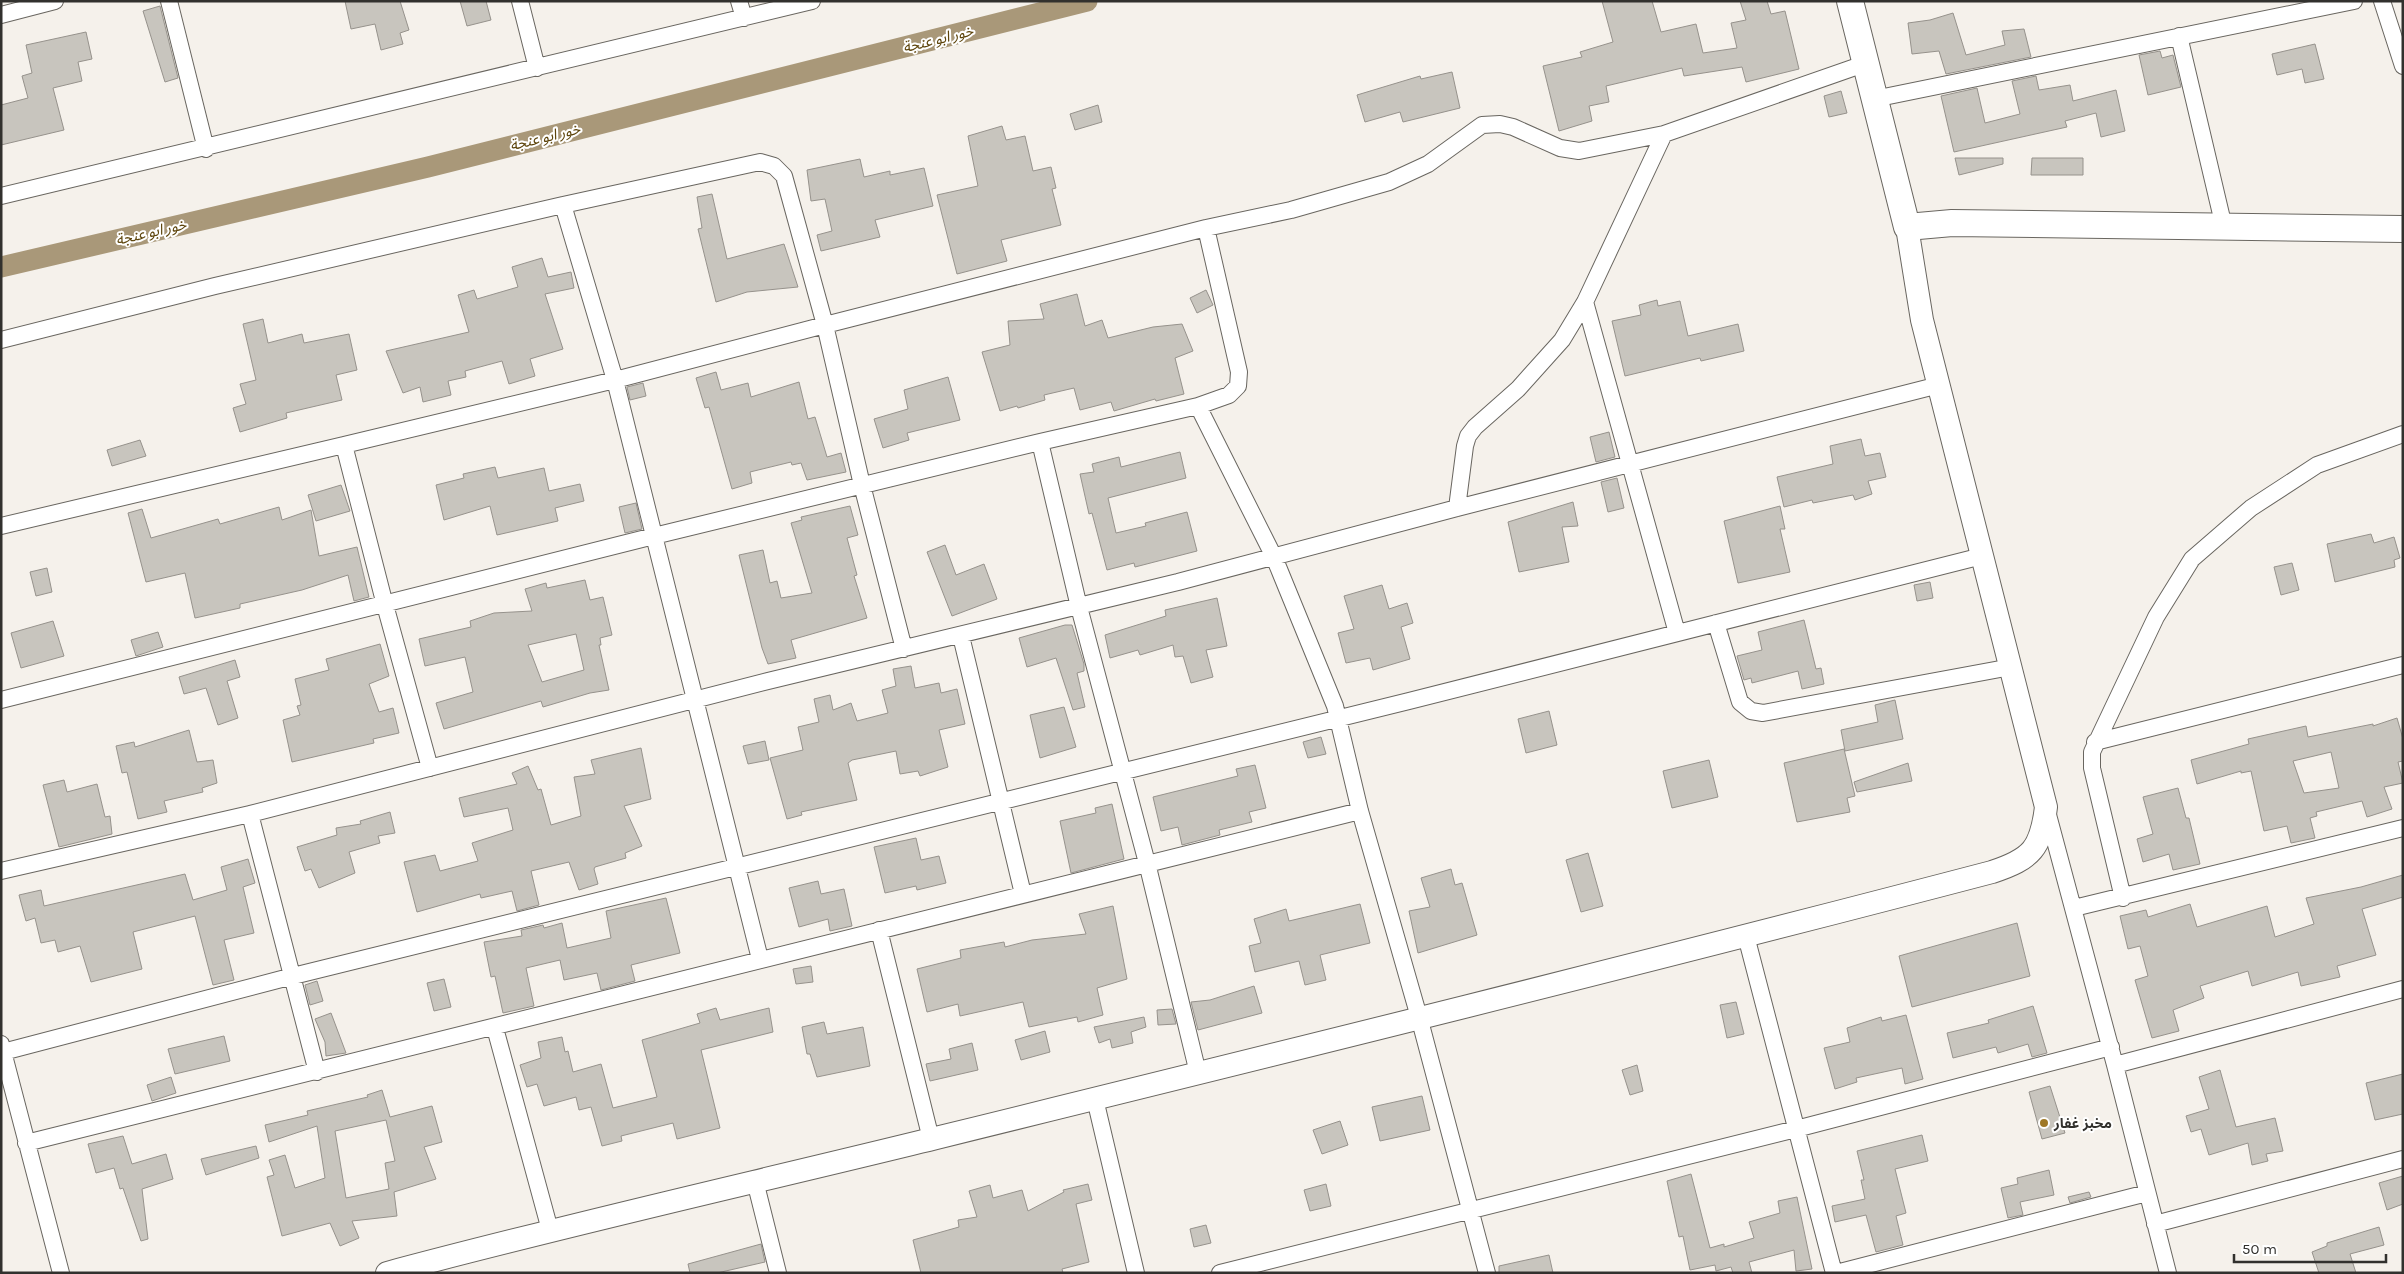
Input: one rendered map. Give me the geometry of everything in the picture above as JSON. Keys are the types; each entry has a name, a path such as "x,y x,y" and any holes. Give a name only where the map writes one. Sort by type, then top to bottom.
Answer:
{"highway":[{"path":"1850,1 1864,64 1907,227 1952,222 2224,228 2403,229"}],"main road":[{"path":"387,1273 433,1267 550,1230 1094,1099 1746,936 2017,864 2032,850 2043,832 2046,806 1922,320 1907,227"}],"street":[{"path":"1,15 55,1"},
{"path":"169,1 206,148"},
{"path":"520,1 537,68"},
{"path":"739,1 744,18"},
{"path":"1,196 812,1"},
{"path":"1874,99 2354,1"},
{"path":"2382,1 2403,66"},
{"path":"2179,36 2224,228"},
{"path":"1,526 615,380 1206,228 1291,210 1390,182 1428,164 1482,125 1500,124 1513,127 1560,148 1579,151 1664,134 1864,64"},
{"path":"1457,508 1468,436 1550,356 1585,302 1664,134"},
{"path":"1,340 215,286 563,205 760,162 774,166 784,176 825,326 862,485 904,649"},
{"path":"563,205 615,380 760,959"},
{"path":"1,700 654,536 1040,442 1198,406 1229,395 1238,386 1240,372 1206,228"},
{"path":"1585,302 1632,465 1677,633"},
{"path":"1,871 250,814 904,649 1079,607 1939,385"},
{"path":"1198,406 1274,557 1338,717 1360,811 1419,1017 1487,1273"},
{"path":"2123,898 2092,768 2092,752 2156,617 2192,559 2251,508 2317,465 2403,434"},
{"path":"1040,442 1079,607 1147,863 1198,1073"},
{"path":"344,445 385,605 430,768"},
{"path":"61,1273 2,1048 999,800 1123,771 1982,556"},
{"path":"1716,623 1740,702 1751,711 1763,713 2011,667"},
{"path":"961,636 1023,894"},
{"path":"2096,742 2403,665"},
{"path":"2046,806 2116,1065 2168,1273"},
{"path":"26,1143 495,1028 760,959 1360,811"},
{"path":"250,814 317,1072"},
{"path":"2074,908 2123,898 2403,828"},
{"path":"879,930 931,1139"},
{"path":"1746,936 1835,1273 2147,1193"},
{"path":"2116,1065 2403,990"},
{"path":"495,1028 550,1230"},
{"path":"1220,1273 1796,1129 2111,1047"},
{"path":"1094,1099 1136,1273"},
{"path":"2155,1224 2403,1159"},
{"path":"755,1181 778,1273"}],"building":[{"path":"345,1 400,1 409,30 400,33 403,44 381,50 375,24 351,29"},
{"path":"460,1 486,1 491,20 467,26"},
{"path":"1602,1 1652,1 1661,32 1696,24 1703,53 1737,48 1731,23 1746,20 1740,1 1767,1 1771,14 1785,11 1799,69 1746,82 1742,67 1684,76 1682,68 1606,86 1609,102 1589,106 1592,121 1559,131 1543,66 1582,57 1580,52 1613,42"},
{"path":"160,6 178,78 165,82 143,11"},
{"path":"1953,13 1966,55 2005,45 2002,31 2024,29 2031,57 1946,74 1939,51 1912,54 1908,23 1930,20"},
{"path":"86,32 92,59 78,62 82,81 53,88 64,130 1,145 1,105 28,98 22,76 32,73 26,45"},
{"path":"2315,44 2324,79 2305,83 2302,69 2277,75 2272,54"},
{"path":"2160,51 2162,58 2173,55 2181,87 2148,95 2139,55"},
{"path":"1452,72 1460,108 1403,122 1400,112 1365,122 1357,95 1420,76 1421,79"},
{"path":"2036,76 2039,90 2070,85 2073,101 2116,90 2125,131 2101,137 2096,113 2065,121 2067,127 1954,152 1941,96 1977,88 1985,123 2020,114 2012,81"},
{"path":"1841,91 1847,113 1829,117 1824,96"},
{"path":"1098,105 1102,122 1075,130 1070,114"},
{"path":"1002,126 1006,140 1025,136 1033,171 1051,167 1056,188 1052,189 1061,225 1001,240 1007,261 957,274 937,195 978,186 968,136"},
{"path":"1955,158 2003,158 2003,164 1959,175"},
{"path":"2032,158 2083,158 2083,175 2031,175"},
{"path":"860,159 864,177 890,171 890,175 924,168 933,206 875,220 880,237 821,251 817,235 832,231 825,199 811,201 807,170"},
{"path":"712,194 727,259 784,244 798,287 747,292 716,302 698,229 702,228 697,197"},
{"path":"542,258 548,277 571,272 574,288 545,294 563,349 530,359 535,376 509,384 502,361 465,371 466,377 448,381 451,395 423,402 420,387 403,393 386,351 469,332 458,295 474,290 477,299 518,287 512,267"},
{"path":"1206,290 1213,305 1197,313 1190,298"},
{"path":"1077,294 1085,326 1102,320 1108,338 1153,327 1182,324 1193,351 1175,358 1184,394 1156,401 1155,399 1114,411 1111,402 1080,410 1074,388 1044,395 1045,400 1000,411 982,352 1010,345 1008,321 1044,319 1040,304"},
{"path":"1657,300 1658,306 1680,301 1688,336 1738,324 1744,351 1701,361 1700,358 1625,376 1612,321 1641,315 1639,305"},
{"path":"263,319 268,343 302,334 304,343 349,334 357,370 336,375 342,400 286,413 287,418 240,432 233,408 246,404 240,384 256,380 243,324"},
{"path":"716,372 721,390 748,383 751,397 799,382 808,419 815,417 827,457 841,453 846,472 807,480 801,463 792,465 791,462 750,472 752,483 732,489 709,407 705,408 696,378"},
{"path":"948,377 960,420 907,433 909,440 883,448 874,419 908,409 904,390"},
{"path":"643,383 646,396 630,400 627,387"},
{"path":"1609,432 1615,457 1596,462 1590,437"},
{"path":"1861,439 1865,456 1880,453 1886,477 1868,481 1872,494 1855,500 1853,495 1813,503 1812,500 1784,507 1777,477 1833,464 1830,446"},
{"path":"140,440 146,456 112,466 107,450"},
{"path":"1180,452 1186,478 1108,498 1116,533 1146,526 1145,523 1187,512 1197,551 1135,567 1134,563 1107,570 1092,513 1089,514 1080,474 1094,472 1092,464 1119,457 1121,467"},
{"path":"495,467 498,478 544,468 549,491 580,484 584,501 555,508 558,521 497,535 490,506 444,520 436,485 464,478 463,474"},
{"path":"1617,478 1624,508 1608,512 1601,482"},
{"path":"341,485 350,511 316,521 308,495"},
{"path":"1573,502 1578,526 1562,527 1569,562 1519,572 1508,522"},
{"path":"636,503 642,529 625,533 619,507"},
{"path":"850,506 858,535 847,538 857,575 854,576 867,618 791,640 796,658 768,664 762,648 739,555 763,550 770,583 777,581 781,598 812,593 791,523 802,520 801,517"},
{"path":"1780,506 1785,529 1780,529 1790,572 1738,583 1724,521"},
{"path":"279,507 282,520 311,510 319,556 357,547 369,597 354,601 348,575 302,590 240,604 240,608 195,618 185,573 146,582 128,513 142,509 151,538 218,519 220,524"},
{"path":"2371,534 2374,543 2394,537 2400,558 2394,560 2395,567 2335,582 2327,544"},
{"path":"945,545 956,575 984,564 997,599 952,616 927,552"},
{"path":"2292,563 2299,590 2281,595 2274,567"},
{"path":"47,568 52,592 36,596 30,572"},
{"path":"585,580 590,600 603,597 612,635 600,638 601,645 599,645 609,690 590,693 543,707 541,701 444,729 436,703 473,692 465,657 425,666 419,639 471,627 470,621 494,613 532,611 525,589 546,583 547,588","holes":["576,634 584,670 542,682 528,645"]},
{"path":"1930,582 1933,598 1917,601 1914,585"},
{"path":"1382,585 1389,609 1407,603 1413,623 1401,627 1410,659 1373,670 1370,658 1346,663 1338,633 1354,629 1344,596"},
{"path":"1217,598 1227,646 1206,650 1213,677 1191,683 1183,656 1175,657 1173,645 1140,655 1138,650 1110,658 1105,635 1166,616 1165,610"},
{"path":"1804,620 1816,669 1821,668 1824,684 1802,689 1798,671 1752,683 1751,678 1744,680 1737,656 1762,650 1758,632"},
{"path":"53,621 64,656 21,668 11,633"},
{"path":"1065,625 1072,625 1084,664 1084,671 1077,673 1085,707 1073,710 1056,658 1027,667 1019,638"},
{"path":"158,632 163,647 136,656 131,640"},
{"path":"380,644 389,676 369,684 379,712 393,708 399,733 373,739 374,743 292,762 283,720 300,715 297,706 301,705 295,679 329,670 326,659"},
{"path":"235,660 240,677 227,681 238,718 218,725 206,688 184,694 179,677"},
{"path":"911,666 915,688 939,683 941,693 957,689 965,724 939,730 948,767 920,776 918,771 900,774 896,751 852,760 848,763 857,800 801,812 802,815 787,819 770,758 803,750 798,727 819,722 814,699 830,695 833,710 851,703 857,721 888,713 882,690 896,686 893,669"},
{"path":"1895,700 1903,739 1845,751 1841,730 1878,722 1875,705"},
{"path":"1064,707 1076,747 1040,758 1030,715"},
{"path":"1549,711 1557,745 1526,753 1518,719"},
{"path":"2397,718 2403,739 2403,761 2398,762 2403,783 2384,787 2392,809 2367,817 2362,801 2316,812 2317,816 2310,818 2315,838 2291,843 2287,826 2264,831 2251,771 2241,773 2241,771 2197,784 2191,760 2249,744 2248,739 2306,726 2308,737 2373,724 2373,726","holes":["2331,752 2339,788 2304,793 2293,761"]},
{"path":"189,730 197,762 213,760 217,783 202,788 203,792 164,801 167,812 138,819 127,772 122,773 116,746 134,742 135,747"},
{"path":"1321,737 1326,754 1308,758 1303,742"},
{"path":"765,741 769,760 748,764 743,746"},
{"path":"641,748 651,799 624,806 642,846 625,853 626,858 595,867 598,884 579,890 569,862 531,871 539,905 517,911 512,891 481,898 480,894 417,912 404,862 435,855 440,871 478,861 472,843 513,830 508,808 464,817 459,798 517,784 512,773 528,766 538,790 541,789 551,825 581,816 574,777 595,774 591,760"},
{"path":"1844,749 1855,796 1847,798 1850,812 1797,822 1784,763"},
{"path":"1709,760 1718,797 1672,808 1663,771"},
{"path":"1908,763 1912,781 1857,792 1854,782"},
{"path":"1255,765 1266,808 1249,812 1252,822 1219,830 1220,835 1182,845 1178,827 1161,831 1153,797 1238,776 1236,769"},
{"path":"64,780 67,792 97,784 105,817 110,816 112,834 59,847 43,785"},
{"path":"2178,788 2186,818 2189,818 2200,864 2173,870 2169,854 2143,862 2137,839 2153,834 2143,797"},
{"path":"1112,804 1124,859 1071,873 1060,821 1096,813 1095,808"},
{"path":"390,812 395,833 378,836 380,843 349,852 355,873 319,888 311,869 305,871 297,847 337,835 336,828 361,824 360,821"},
{"path":"916,838 921,860 939,856 946,883 917,890 916,886 885,893 874,847"},
{"path":"1588,853 1603,906 1581,912 1566,860"},
{"path":"248,859 255,883 243,887 254,933 224,940 234,980 213,985 195,916 133,932 142,969 91,982 80,946 58,952 55,940 41,943 35,918 26,921 19,895 41,890 44,906 185,874 193,900 227,890 221,867"},
{"path":"1451,869 1455,885 1462,883 1477,935 1418,953 1409,911 1430,907 1421,878"},
{"path":"2403,875 2403,897 2362,909 2376,955 2337,966 2340,977 2301,986 2298,972 2252,986 2248,971 2200,986 2204,998 2173,1010 2179,1031 2152,1038 2135,980 2148,976 2140,946 2128,949 2120,916 2146,910 2148,917 2190,904 2197,927 2267,906 2275,937 2314,924 2306,898 2361,887"},
{"path":"818,881 821,894 844,889 852,926 830,931 828,919 799,927 789,888"},
{"path":"666,898 680,953 631,965 635,981 601,990 597,973 564,980 560,960 526,968 534,1006 503,1013 495,976 491,977 484,942 522,936 521,930 543,925 544,928 562,923 567,948 611,938 606,911"},
{"path":"1360,904 1370,943 1320,955 1326,980 1305,985 1299,961 1255,972 1249,946 1261,943 1254,919 1286,909 1289,921"},
{"path":"1113,906 1127,979 1097,988 1103,1015 1078,1022 1077,1017 1029,1027 1023,1002 960,1016 958,1004 927,1012 917,969 961,958 960,950 1004,942 1005,947 1032,940 1086,934 1079,914"},
{"path":"2017,923 2030,976 1912,1007 1899,956"},
{"path":"811,966 813,982 796,984 793,969"},
{"path":"444,979 451,1007 434,1011 427,983"},
{"path":"317,981 323,1001 310,1005 305,985"},
{"path":"1254,986 1262,1013 1198,1030 1191,1002 1210,1000"},
{"path":"1736,1002 1744,1034 1727,1038 1720,1005"},
{"path":"2033,1006 2047,1053 2032,1057 2028,1044 1998,1053 1996,1047 1953,1058 1947,1033 1989,1023 1988,1020"},
{"path":"716,1008 720,1020 769,1008 773,1032 701,1050 720,1128 677,1139 673,1123 621,1136 622,1141 602,1146 591,1107 579,1110 576,1097 544,1106 537,1084 527,1087 520,1065 541,1058 538,1042 562,1037 565,1052 568,1051 573,1072 601,1064 613,1108 657,1097 642,1040 700,1023 697,1014"},
{"path":"1172,1009 1176,1024 1158,1025 1157,1010"},
{"path":"331,1013 346,1053 326,1056 325,1042 315,1019"},
{"path":"1906,1015 1923,1079 1905,1084 1902,1068 1856,1078 1857,1082 1835,1089 1824,1048 1850,1042 1847,1028 1881,1017 1882,1021"},
{"path":"1144,1017 1146,1027 1131,1032 1133,1043 1112,1048 1110,1039 1099,1043 1094,1027"},
{"path":"824,1022 827,1034 863,1027 870,1066 817,1077 810,1054 807,1054 802,1027"},
{"path":"1045,1031 1050,1052 1021,1060 1015,1040"},
{"path":"224,1036 230,1061 175,1074 168,1049"},
{"path":"972,1043 978,1070 930,1081 926,1064 951,1059 949,1049"},
{"path":"1637,1065 1643,1091 1630,1095 1622,1070"},
{"path":"2220,1070 2236,1127 2275,1118 2283,1151 2266,1154 2268,1161 2252,1165 2248,1143 2209,1155 2201,1129 2191,1132 2186,1116 2209,1109 2199,1077"},
{"path":"2403,1074 2403,1114 2375,1120 2366,1083"},
{"path":"171,1077 176,1093 152,1101 147,1085"},
{"path":"2050,1086 2065,1133 2042,1139 2029,1092"},
{"path":"382,1090 390,1117 432,1106 442,1142 424,1147 436,1179 394,1192 397,1216 352,1221 359,1238 340,1246 330,1223 282,1236 267,1177 274,1175 269,1160 285,1155 295,1188 325,1178 317,1126 269,1142 265,1125 308,1115 307,1111 368,1097 367,1095","holes":["386,1120 395,1161 385,1163 389,1189 346,1198 335,1131"]},
{"path":"1422,1096 1430,1130 1380,1141 1372,1107"},
{"path":"1340,1121 1348,1145 1322,1154 1313,1130"},
{"path":"1922,1135 1928,1161 1895,1169 1906,1213 1896,1216 1903,1245 1876,1252 1866,1215 1835,1222 1832,1206 1865,1199 1861,1180 1864,1180 1857,1151"},
{"path":"123,1136 132,1164 166,1154 173,1179 142,1189 148,1239 141,1241 123,1188 120,1189 114,1168 96,1173 88,1144"},
{"path":"256,1146 259,1158 206,1175 201,1159"},
{"path":"2049,1170 2054,1195 2020,1202 2023,1215 2008,1218 2001,1188 2018,1184 2017,1178"},
{"path":"1691,1174 1710,1248 1724,1244 1724,1247 1754,1238 1749,1222 1780,1213 1778,1201 1797,1197 1812,1269 1796,1271 1794,1250 1749,1262 1752,1273 1733,1273 1731,1267 1716,1271 1715,1265 1690,1270 1683,1236 1679,1237 1667,1181"},
{"path":"2403,1176 2403,1204 2387,1210 2379,1183"},
{"path":"1088,1184 1092,1200 1076,1204 1089,1262 1062,1269 1063,1273 921,1273 913,1240 959,1227 958,1220 977,1217 969,1191 990,1185 993,1198 1022,1190 1028,1211 1064,1192 1063,1190"},
{"path":"1326,1184 1331,1206 1310,1211 1304,1190"},
{"path":"2089,1192 2091,1197 2070,1203 2068,1197"},
{"path":"1206,1225 1211,1243 1194,1247 1190,1229"},
{"path":"2379,1227 2384,1245 2350,1254 2356,1273 2319,1273 2312,1252 2327,1246 2327,1243"},
{"path":"761,1244 765,1262 717,1273 690,1273 688,1264"},
{"path":"1549,1255 1553,1273 1499,1273 1499,1266"}],"waterway":[{"name":"خور ابو عنجة","path":"1,267 428,167 1087,1"}],"place":[{"name":"مخبز غفار","path":"2044,1123"}]}
